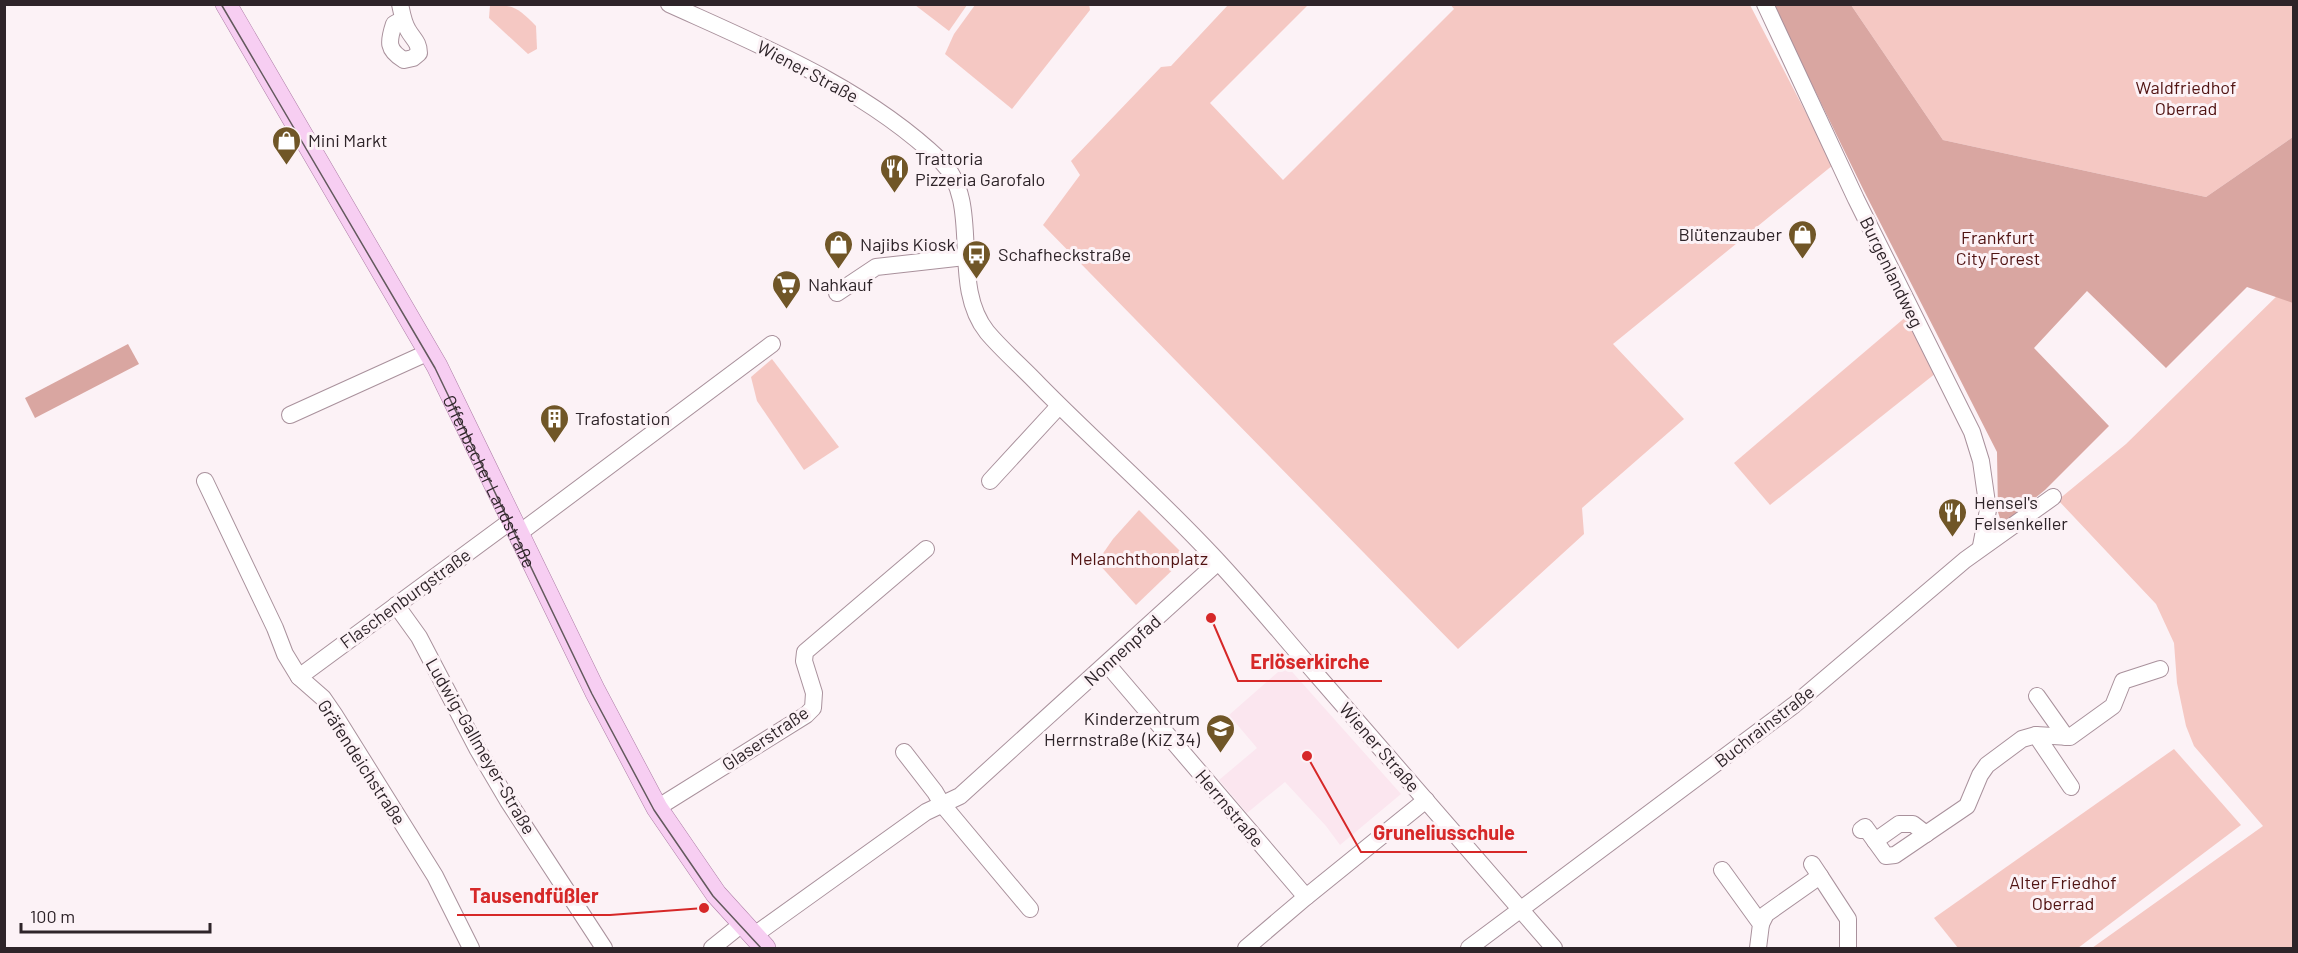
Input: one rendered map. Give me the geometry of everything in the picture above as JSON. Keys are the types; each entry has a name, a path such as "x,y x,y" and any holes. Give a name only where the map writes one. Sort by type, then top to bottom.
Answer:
{"main road":[{"name":"Offenbacher Landstraße","path":"226,4 429,352 595,691 657,808 716,894 753,936"}],"street":[{"name":"Wiener Straße","path":"669,4 756,43 852,92 945,165 954,179 960,198 970,296 977,316 987,331 1059,406 1218,562 1554,948"},
{"name":"Burgenlandweg","path":"1765,4 1856,199 1972,432 1981,461 1988,510 1982,546"},
{"path":"837,292 876,267 965,256"},
{"path":"515,527 772,344"},
{"path":"290,415 429,352"},
{"path":"990,482 1059,406"},
{"name":"Gräfendeichstraße","path":"205,481 275,628 285,654 300,677 323,698 334,714 435,876 471,948"},
{"name":"Buchrainstraße","path":"1469,948 1794,705 1982,546 2053,497"},
{"name":"Flaschenburgstraße","path":"300,677 396,605 515,527"},
{"name":"Glaserstraße","path":"657,808 806,715 813,708 814,693 804,661 805,652 927,549"},
{"name":"Nonnenpfad","path":"712,948 753,936 926,812 960,796 1218,562"},
{"name":"Ludwig-Gallmeyer-Straße","path":"396,605 419,637 478,750 508,801 604,948"},
{"name":"Herrnstraße","path":"1107,664 1306,897"},
{"path":"1861,830 1865,827 1886,856 1895,855 1967,806 1980,775 1987,765 2022,739 2036,735 2070,737 2113,706 2120,685 2127,678 2160,669"},
{"path":"2037,696 2066,737"},
{"path":"2036,735 2071,787"},
{"path":"904,752 942,804 1030,909"},
{"path":"1246,948 1426,800"},
{"path":"1875,841 1899,824 1913,824 1926,834"},
{"path":"1722,870 1761,924"},
{"path":"1758,948 1761,924 1766,914 1816,870 1848,919 1848,948"}],"shaded area":[{"path":"1286,665 1401,794 1340,845 1326,826 1285,782 1247,813 1219,780 1257,748 1229,715"}],"green space":[{"path":"1089,4 1090,10 1012,109 945,54 954,34 975,5"},
{"path":"1450,4 1750,5 1833,165 1613,344 1684,419 1582,508 1584,534 1458,649 1043,225 1080,175 1071,161 1161,67 1171,66 1228,5 1308,5 1210,103 1283,180 1454,9"},
{"path":"490,5 511,7 530,20 536,26 537,49 528,54 489,18"},
{"path":"915,5 967,5 949,31"},
{"name":"Frankfurt City Forest","path":"1773,5 1851,5 1943,140 2206,197 2293,137 2293,303 2247,287 2166,368 2087,291 2034,348 2109,426 2045,490 2002,525 1998,512 1997,452 1864,191"},
{"name":"Waldfriedhof Oberrad","path":"1851,5 2293,5 2293,137 2206,197 1943,140"},
{"path":"2282,291 2293,302 2293,948 2092,948 2263,826 2194,746 2186,726 2177,683 2174,643 2156,604 2058,500 2126,444"},
{"path":"1908,315 1936,373 1770,505 1734,463"},
{"path":"128,344 139,364 35,418 25,398"},
{"path":"772,359 839,447 804,470 757,401 751,377"},
{"name":"Melanchthonplatz","path":"1139,510 1186,557 1136,605 1097,562 1113,539"},
{"name":"Alter Friedhof Oberrad","path":"2174,749 2241,825 2078,948 1958,948 1934,918"}],"tram line":[{"path":"221,4 435,368 592,694 654,810 713,896 761,948"}],"place":[{"name":"Mini Markt","path":"287,166"},
{"name":"Trattoria Pizzeria Garofalo","path":"894,194"},
{"name":"Blütenzauber","path":"1803,260"},
{"name":"Najibs Kiosk","path":"839,270"},
{"name":"Schafheckstraße","path":"977,280"},
{"name":"Nahkauf","path":"787,310"},
{"name":"Trafostation","path":"554,444"},
{"name":"Hensel's Felsenkeller","path":"1953,538"},
{"name":"Erlöserkirche","path":"1211,618"},
{"name":"Kinderzentrum Herrnstraße (KiZ 34)","path":"1221,754"},
{"name":"Gruneliusschule","path":"1307,756"},
{"name":"Tausendfüßler","path":"704,908"}]}
